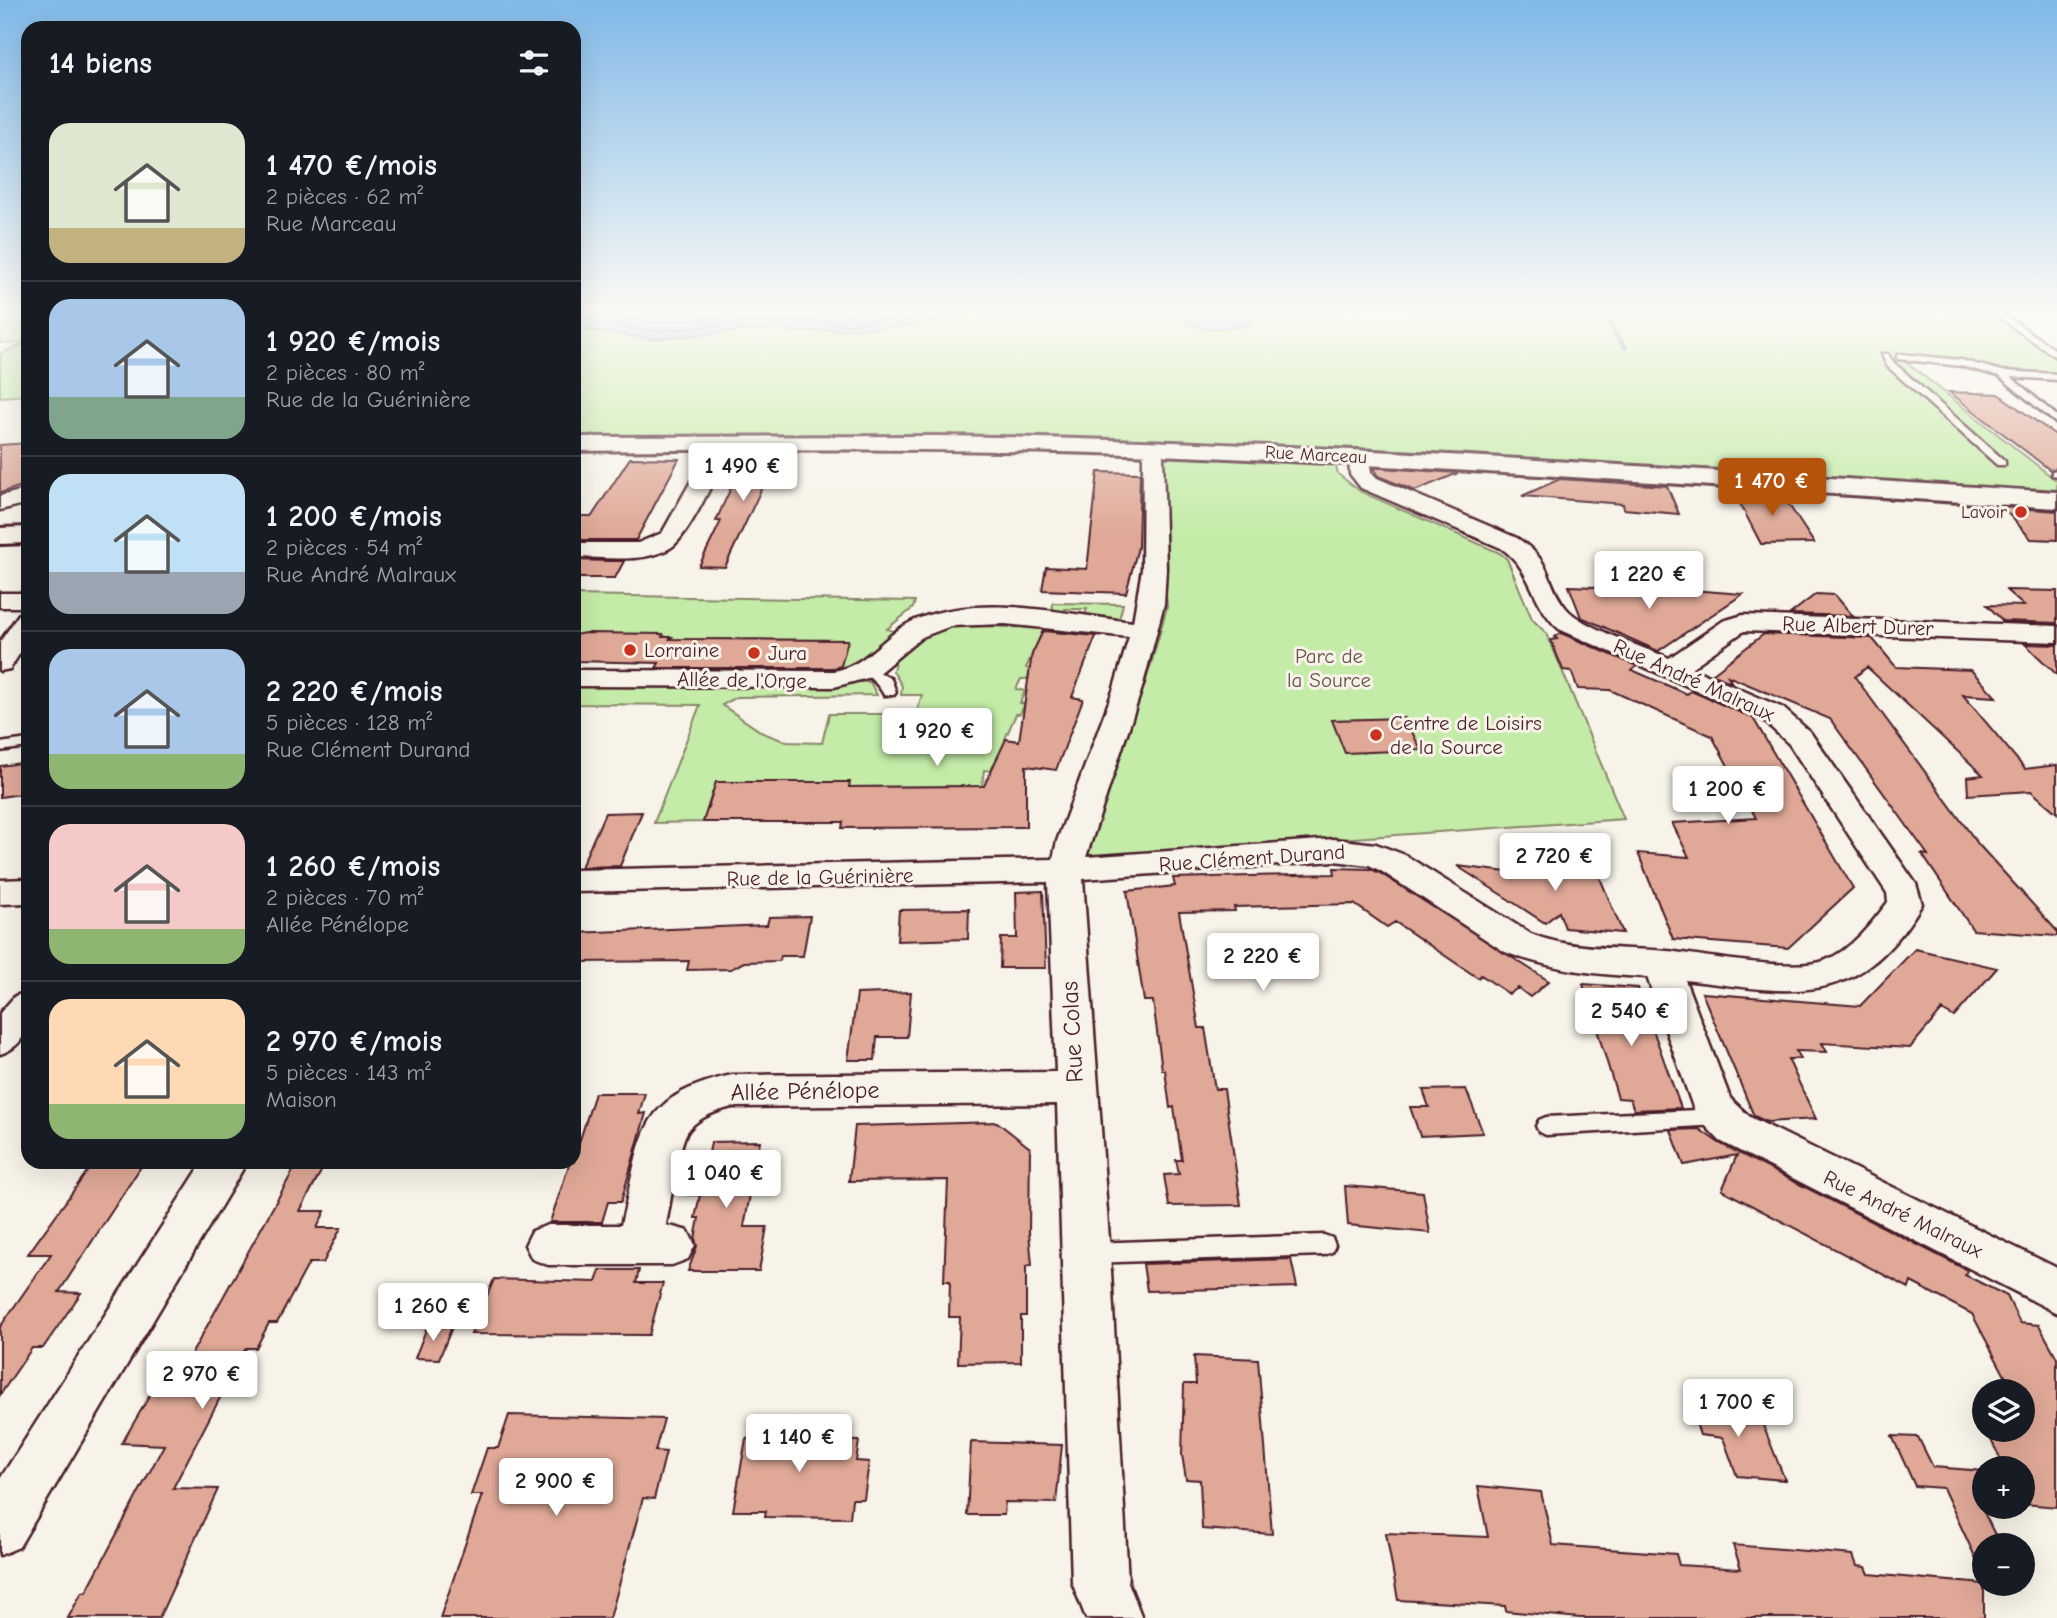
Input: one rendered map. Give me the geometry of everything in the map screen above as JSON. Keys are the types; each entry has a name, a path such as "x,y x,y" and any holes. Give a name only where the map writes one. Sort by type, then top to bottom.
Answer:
{"main road":[{"name":"Rue Marceau","path":"581,444 972,443 1359,457 2057,500"},
{"path":"0,536 21,535"}],"street":[{"path":"581,550 641,549 665,543 671,537 723,442"},
{"name":"Rue Colas","path":"1114,1618 1100,1582 1087,1253 1064,888 1073,841 1128,688 1148,617 1154,569 1153,456"},
{"name":"Rue André Malraux","path":"1359,457 1361,474 1370,482 1509,543 1528,555 1535,562 1554,611 1568,624 1773,714 1789,725 1897,881 1904,892 1905,904 1892,923 1847,965 1814,978 1661,964 1713,1107 1735,1129 1770,1148 2057,1291"},
{"path":"0,503 21,498"},
{"path":"0,600 21,600"},
{"name":"Allée de l'Orge","path":"581,678 807,682 841,678 868,669 916,629 945,619 1049,621 1148,617"},
{"name":"Rue Albert Durer","path":"1672,669 1732,626 1743,623 2057,634"},
{"path":"0,663 21,631"},
{"path":"0,663 21,658"},
{"name":"Rue Clément Durand","path":"1066,870 1334,850 1360,852 1393,863 1518,943 1539,953 1567,958 1661,964"},
{"name":"Rue de la Guérinière","path":"581,881 947,875 1066,870"},
{"path":"0,891 21,891"},
{"path":"0,1039 21,1014"},
{"name":"Allée Pénélope","path":"548,1245 655,1245 666,1128 677,1114 704,1097 732,1091 1075,1088"},
{"path":"0,1528 222,1169"}],"lane":[{"path":"1914,387 2001,463"},
{"path":"2017,387 2057,421"},
{"path":"868,669 886,682 889,692"},
{"path":"0,747 21,744"},
{"path":"1546,1126 1721,1117"},
{"path":"1087,1253 1324,1245"}],"green space":[{"path":"0,387 21,387 21,396 0,397"},
{"path":"581,387 1937,387 2057,481 2057,495 951,439 795,436 581,440"},
{"name":"Parc de la Source","path":"1160,451 1316,459 1335,464 1338,474 1361,492 1500,553 1507,559 1532,619 1547,634 1624,819 1087,857 1150,668 1167,607 1159,518"},
{"path":"581,595 915,601 913,608 887,629 901,634 870,658 839,672 847,640 670,639 662,634 581,635"},
{"path":"1053,603 1123,604 1118,624 1084,619 1087,609 1065,609 1065,614 1052,613"},
{"path":"985,623 983,626 1044,628 1026,668 1031,670 1027,679 1021,679 1016,689 1025,691 1020,703 1025,704 1020,714 1016,714 1005,739 1010,740 1021,774 984,770 982,786 849,787 849,782 827,782 826,786 716,782 703,822 654,823 700,705 581,704 581,682 870,682 877,695 737,697 722,705 763,733 787,742 822,743 829,714 916,714 922,695 901,695 902,686 893,671 897,654 935,626"}],"building":[{"path":"1949,392 1998,394 2057,436 2057,468 2050,470"},
{"path":"21,444 21,486 0,493 0,445"},
{"path":"747,454 796,455 785,479 766,479 725,567 699,566 721,521 716,521"},
{"path":"630,458 679,459 636,540 581,540 581,516 592,516"},
{"path":"1373,468 1458,473 1415,491 1378,476"},
{"path":"1098,472 1140,473 1138,547 1126,593 1042,590 1046,567 1087,569"},
{"path":"1560,479 1667,486 1679,514 1624,509 1623,504 1522,496"},
{"path":"1733,490 1781,493 1814,543 1761,544"},
{"path":"2002,507 2057,511 2057,540 2031,539"},
{"path":"581,560 624,561 615,578 581,578"},
{"path":"1569,586 1743,594 1658,651 1581,617"},
{"path":"2006,590 2057,591 2057,623 2003,621 1987,605 2024,606"},
{"path":"1816,594 1835,595 1853,616 1790,614"},
{"path":"1043,631 1096,636 1072,697 1083,699 1056,770 1026,766 1026,827 842,828 843,822 703,822 716,782 850,782 849,787 984,786 1006,739 1019,741 1032,654"},
{"path":"1561,633 1637,666 1632,670 1687,694 1691,691 1753,718 1853,888 1788,948 1673,939 1638,853 1689,857 1672,823 1756,818 1712,736 1610,690 1578,689 1571,671 1563,670 1551,640 1557,639 1555,637"},
{"path":"581,634 663,634 662,637 672,637 670,639 848,640 841,666 834,668 656,668 659,663 581,661"},
{"path":"1764,634 1872,638 1896,667 1971,670 1996,697 1963,695 2025,769 2057,765 2057,813 2031,791 1968,795 1967,777 1983,775 1867,667 1855,677 1979,845 2057,931 2057,936 1973,930 1922,854 1928,855 1830,719 1728,676 1732,683 1712,674"},
{"path":"2025,644 2057,645 2057,675"},
{"name":"Centre de Loisirs de la Source","path":"1405,718 1421,750 1345,753 1332,720"},
{"path":"21,763 21,794 0,797 0,766"},
{"path":"642,812 620,866 581,867 605,813"},
{"path":"1536,853 1598,873 1623,933 1565,928 1559,912 1545,923 1457,866 1507,872"},
{"path":"1334,868 1371,869 1380,873 1549,981 1530,997 1518,988 1509,994 1481,975 1478,978 1395,922 1387,927 1354,904 1234,907 1235,911 1179,912 1199,1028 1205,1028 1215,1089 1224,1089 1241,1205 1169,1206 1164,1175 1179,1174 1176,1160 1182,1160 1174,1107 1170,1108 1165,1070 1162,1070 1153,1001 1144,1001 1127,891 1175,886 1173,878 1335,874"},
{"path":"1043,891 1046,968 1000,968 1001,938 1017,938 1016,892"},
{"path":"969,909 968,939 897,941 899,910"},
{"path":"810,916 803,956 781,956 779,961 744,962 731,969 687,970 689,961 581,962 581,933 767,925 769,917"},
{"path":"1915,949 1997,968 1954,1017 1942,1010 1910,1048 1822,1043 1827,1052 1796,1051 1800,1059 1788,1059 1816,1119 1767,1122 1754,1116 1702,993 1860,1006"},
{"path":"1583,984 1638,988 1681,1108 1634,1110 1630,1099 1618,1098"},
{"path":"911,992 907,1037 877,1037 875,1060 848,1060 857,994"},
{"path":"1466,1089 1483,1133 1420,1136 1410,1107 1429,1107 1423,1090"},
{"path":"595,1093 645,1093 639,1114 646,1113 621,1202 608,1202 602,1222 550,1222 568,1169 581,1169 581,1137"},
{"path":"997,1122 1030,1148 1029,1232 1032,1265 1026,1266 1026,1316 1021,1316 1021,1362 958,1363 960,1317 949,1317 950,1281 944,1281 948,1180 849,1181 855,1126"},
{"path":"1699,1129 1719,1143 1967,1270 1965,1275 2007,1296 2020,1323 2039,1325 2057,1358 2057,1507 2035,1505 2035,1456 1999,1456 1992,1442 2035,1442 2035,1379 2007,1379 1972,1314 1911,1282 1909,1288 1722,1190 1737,1155 1684,1165 1671,1130"},
{"path":"760,1141 744,1227 767,1227 759,1271 688,1271 697,1246 695,1239 699,1218 695,1218 700,1195 687,1195 695,1163 707,1163 711,1142"},
{"path":"89,1169 139,1169 59,1292 81,1293 43,1348 32,1348 0,1395 0,1327 51,1254 28,1254"},
{"path":"294,1169 322,1169 300,1211 325,1211 317,1228 341,1228 323,1263 309,1263 277,1323 269,1323 256,1348 246,1348 173,1488 218,1489 159,1618 68,1618 82,1592 86,1592 164,1445 122,1443 158,1381 176,1382"},
{"path":"1345,1186 1423,1192 1430,1233 1348,1225"},
{"path":"1291,1259 1297,1287 1147,1291 1143,1264"},
{"path":"600,1270 639,1270 636,1283 663,1283 649,1335 471,1334 494,1279 596,1282"},
{"path":"427,1327 452,1327 439,1359 415,1358"},
{"path":"1194,1356 1258,1359 1272,1534 1202,1529 1200,1480 1186,1479 1182,1455 1184,1384 1196,1384"},
{"path":"1688,1399 1735,1402 1743,1425 1763,1425 1785,1480 1737,1476 1723,1438 1700,1435"},
{"path":"509,1415 664,1419 655,1451 666,1452 654,1499 643,1498 610,1618 440,1618 482,1495 471,1495 487,1448 498,1448"},
{"path":"759,1418 804,1419 802,1440 859,1441 856,1461 869,1462 864,1499 852,1499 850,1518 765,1517 766,1511 733,1511 746,1439 755,1438"},
{"path":"1892,1436 1918,1437 1933,1467 1972,1470 1972,1519 1987,1519 1994,1533 1972,1533 1972,1550 1943,1488 1915,1486"},
{"path":"971,1442 1062,1445 1056,1503 1005,1502 1004,1515 967,1515"},
{"path":"1478,1486 1541,1492 1553,1545 1676,1554 1679,1565 1741,1569 1733,1545 1853,1555 1857,1566 1866,1567 1869,1574 1972,1583 1972,1596 1984,1596 1984,1618 1580,1618 1506,1611 1505,1606 1398,1600 1386,1533 1488,1537"}],"place":[{"name":"Lavoir","path":"2021,512"},
{"name":"Lorraine","path":"630,650"},
{"name":"Jura","path":"754,653"},
{"name":"Centre de Loisirs de la Source","path":"1376,735"}]}
